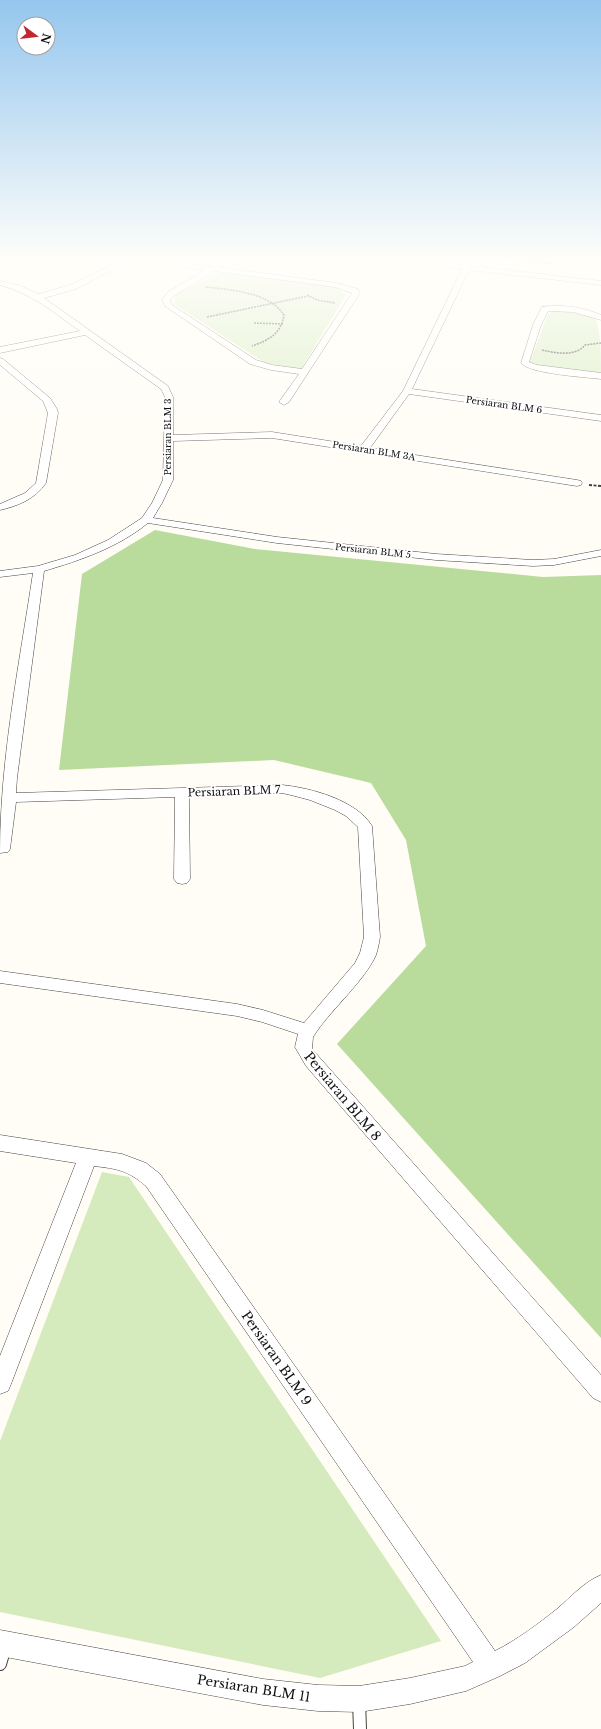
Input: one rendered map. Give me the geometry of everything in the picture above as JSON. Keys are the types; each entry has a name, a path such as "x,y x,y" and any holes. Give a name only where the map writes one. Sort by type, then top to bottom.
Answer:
{"street":[{"path":"0,350 49,340"},
{"name":"Persiaran BLM 3","path":"0,574 39,569 68,561 91,552 123,536 146,520 157,503 168,480 170,438 168,392 97,340"},
{"path":"219,340 260,365 304,372"},
{"path":"284,402 326,340"},
{"path":"364,449 407,391 433,340"},
{"path":"533,340 525,363 529,366 601,376"},
{"path":"0,361 47,400 53,413 41,483 38,488 27,496 0,508"},
{"name":"Persiaran BLM 6","path":"407,391 601,418"},
{"name":"Persiaran BLM 3A","path":"170,438 272,434 577,483"},
{"name":"Persiaran BLM 5","path":"146,520 277,540 436,557 533,563 568,560 601,553"},
{"path":"3,849 10,778 39,569"},
{"name":"Persiaran BLM 7","path":"9,798 269,788 292,789 315,796 354,814 361,819 365,826 372,937 370,948 366,958 355,974 307,1030"},
{"path":"182,792 182,879"},
{"path":"0,977 237,1010 263,1016 307,1030"},
{"name":"Persiaran BLM 8","path":"307,1030 302,1044 312,1061 601,1392"},
{"name":"Persiaran BLM 9","path":"0,1143 122,1162 139,1169 153,1180 491,1667"},
{"path":"0,1384 5,1358 88,1157"},
{"name":"Persiaran BLM 11","path":"2,1650 263,1692 318,1698 359,1699 410,1691 466,1678 491,1667 522,1649 565,1618 601,1587"}],"lane":[{"path":"359,1699 360,1729"}],"path":[{"path":"235,350 268,340"},
{"path":"530,348 551,352 574,352 581,350 585,345 601,343"}],"green space":[{"path":"229,340 319,340 301,369 265,363"},
{"path":"538,340 600,340 601,373 539,366 530,362"},
{"path":"155,530 255,549 543,577 601,575 601,1338 337,1044 426,946 406,840 371,783 274,760 59,770 82,574"},
{"path":"102,1172 129,1177 441,1641 320,1678 0,1612 0,1441"}]}
